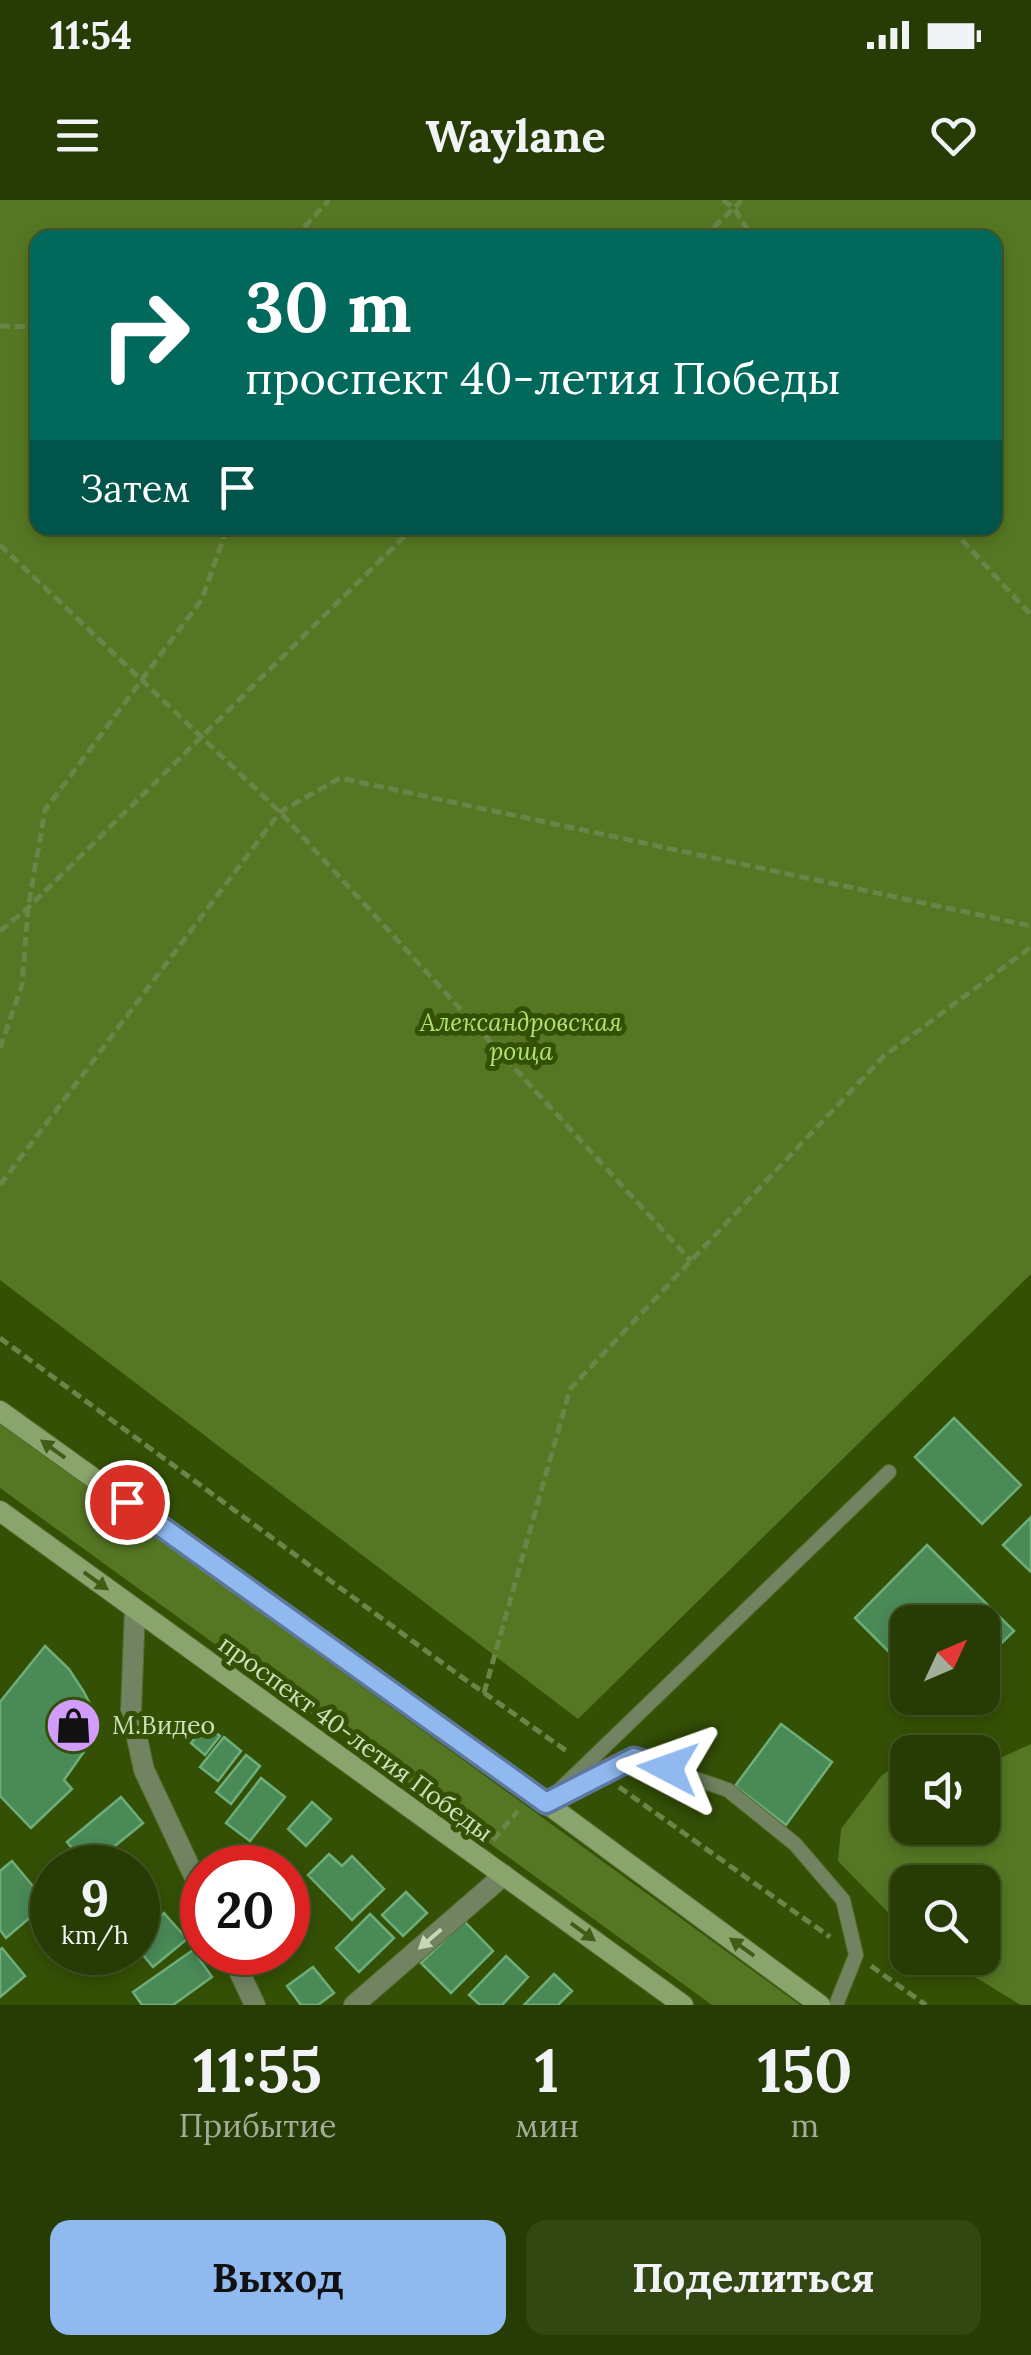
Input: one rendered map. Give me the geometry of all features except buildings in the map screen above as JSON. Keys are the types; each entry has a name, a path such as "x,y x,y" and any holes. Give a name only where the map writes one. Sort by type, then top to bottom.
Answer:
{"main road":[{"path":"0,1410 540,1798 820,2005"},
{"name":"проспект 40-летия Победы","path":"0,1511 683,2005"}],"street":[{"path":"135,1609 131,1710 144,1770 180,1847"},
{"path":"354,2005 504,1876"},
{"path":"241,1975 255,2005"}],"lane":[{"path":"540,1798 584,1764 889,1472"},
{"path":"540,1798 602,1775 634,1758 728,1790 795,1844 843,1900 856,1956 836,2005"}],"path":[{"path":"301,230 329,200"},
{"path":"724,200 748,230"},
{"path":"712,230 742,200"},
{"path":"0,326 30,327"},
{"path":"0,1048 22,985 28,908 45,810 202,599 225,535"},
{"path":"0,931 28,908 406,535"},
{"path":"958,535 1031,614"},
{"path":"0,544 280,812 690,1261"},
{"path":"0,1184 280,812 340,778 1031,926"},
{"path":"484,1693 570,1388 884,1056 1031,947"},
{"path":"0,1338 584,1764"},
{"path":"602,1775 926,2005"},
{"path":"478,1858 540,1798"}],"green space":[{"name":"Александровская роща","path":"0,200 1031,200 1031,1274 578,1719 0,1280"},
{"path":"0,1423 800,2005 712,2005 0,1488"},
{"path":"1031,1744 1031,2005 1021,2005 972,1975 1000,1975 1000,1865 890,1865 890,1915 838,1861 841,1829 890,1770 890,1845 1000,1845 1000,1758"}],"place":[{"name":"М.Видео","path":"73,1725"}],"route":[{"path":"127,1502 546,1803 634,1758 668,1768"}]}
